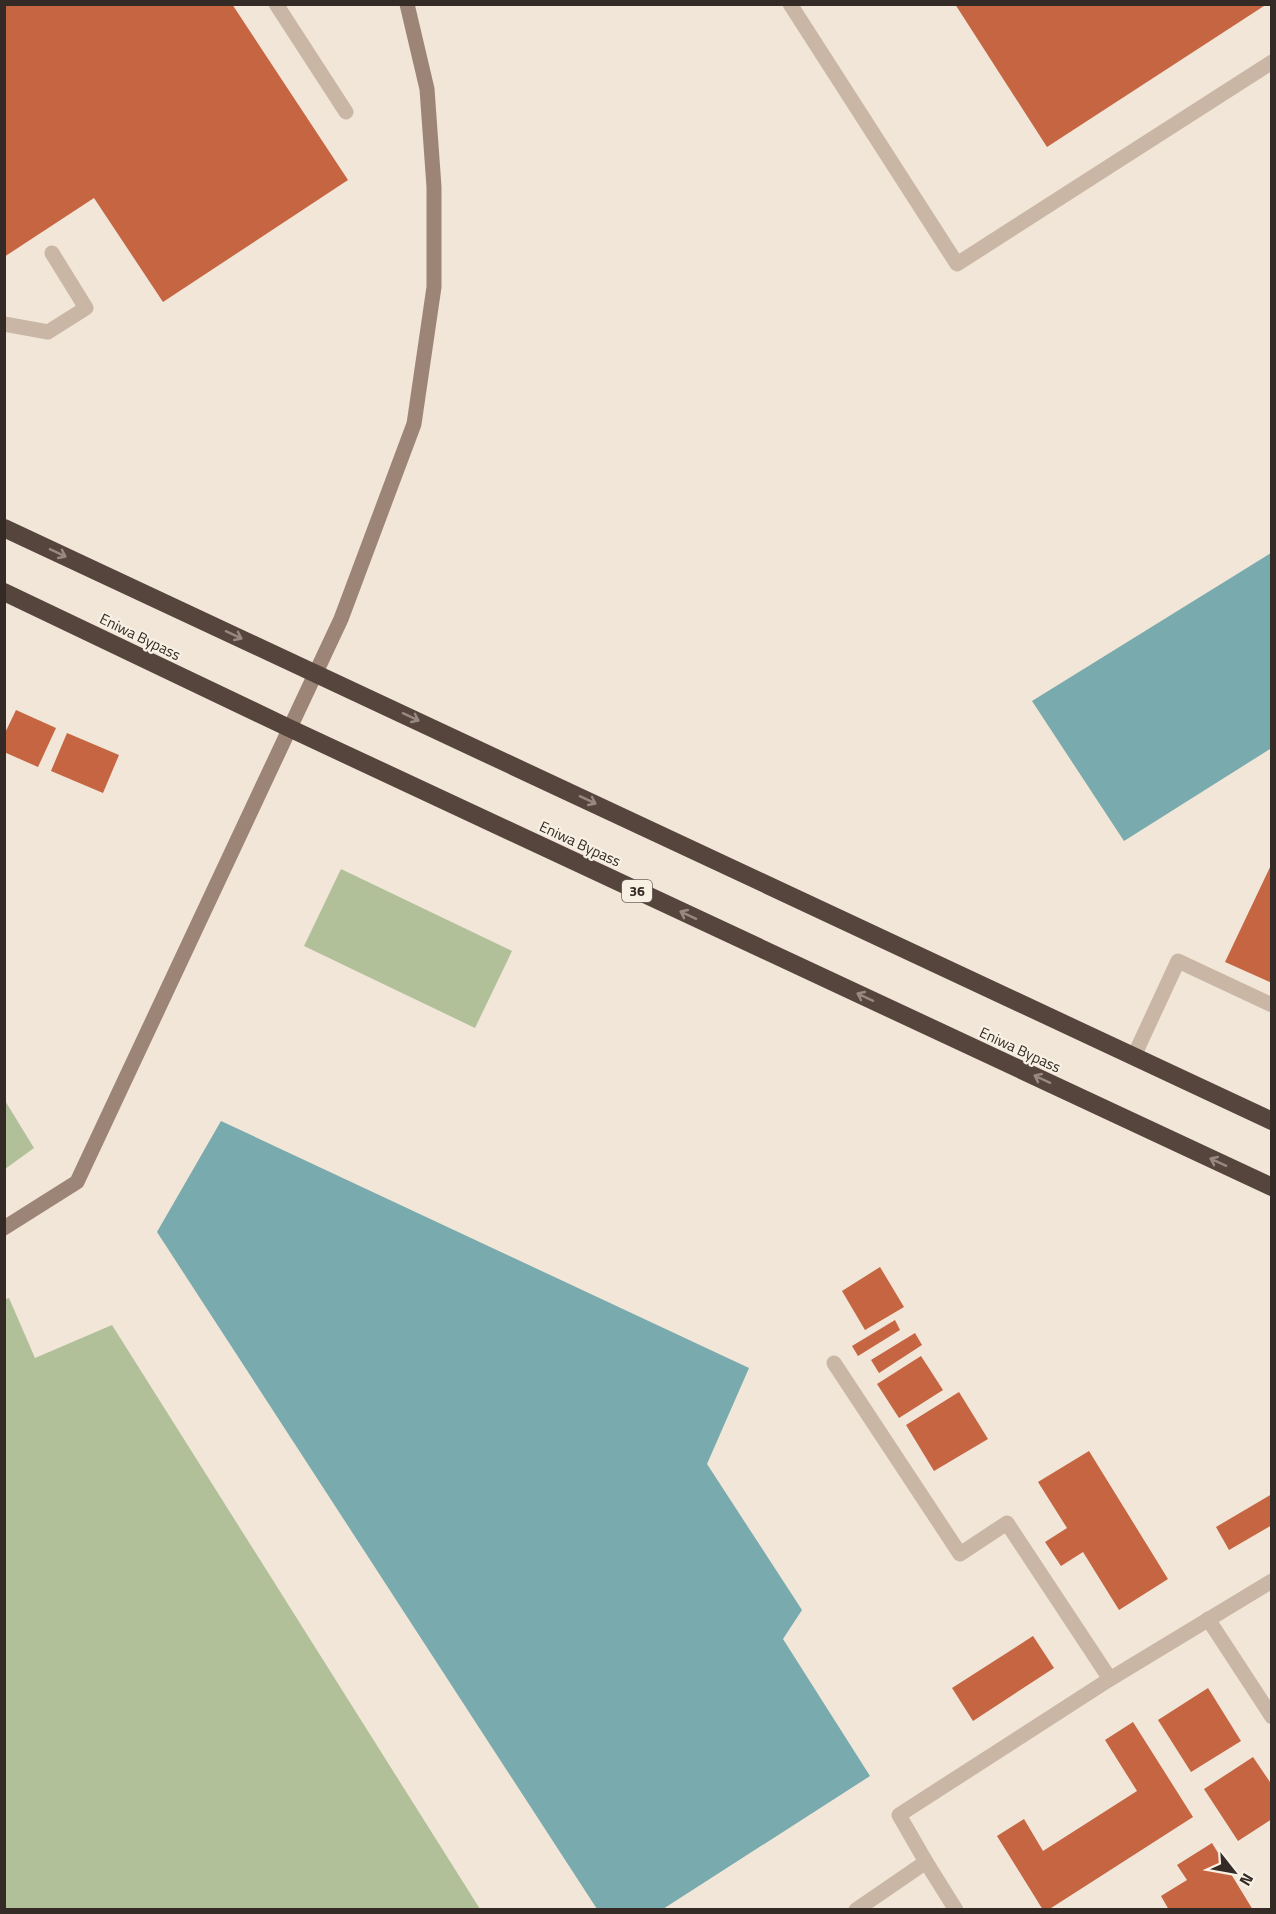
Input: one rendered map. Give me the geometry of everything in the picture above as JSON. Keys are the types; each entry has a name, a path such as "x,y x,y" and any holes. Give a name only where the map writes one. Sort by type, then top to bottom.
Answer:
{"highway":[{"path":"4,528 1272,1121"},
{"name":"Eniwa Bypass","path":"4,592 289,729 1272,1187"}],"street":[{"path":"276,4 346,112"},
{"path":"4,1228 77,1182 317,673 341,619 414,424 434,287 434,187 427,89 407,4"},
{"path":"790,4 957,264 1272,62"},
{"path":"4,324 48,332 86,308 52,253"},
{"path":"1134,1056 1178,962 1272,1005"},
{"path":"834,1363 960,1554 1007,1523 1110,1679"},
{"path":"956,1910 899,1815 1110,1679 1272,1581"},
{"path":"1208,1620 1272,1718"},
{"path":"856,1910 926,1862"}],"green space":[{"path":"341,869 512,951 475,1028 304,946"},
{"path":"4,1099 34,1148 5,1169 4,1169"},
{"path":"9,1298 35,1358 112,1325 480,1909 5,1909 4,1300"}],"water":[{"path":"1271,553 1271,750 1124,841 1032,701"},
{"path":"221,1121 749,1368 707,1464 802,1610 783,1639 870,1776 663,1909 597,1909 157,1232"}],"building":[{"path":"4,4 232,4 348,180 163,302 94,198 4,257"},
{"path":"955,4 1267,4 1047,147"},
{"path":"16,710 56,728 38,767 4,752 4,735"},
{"path":"67,733 119,755 103,793 51,771"},
{"path":"1272,863 1272,983 1225,962"},
{"path":"880,1267 904,1307 865,1330 842,1291"},
{"path":"895,1320 900,1330 858,1356 852,1346"},
{"path":"915,1333 922,1345 879,1373 871,1360"},
{"path":"921,1356 943,1390 899,1418 877,1384"},
{"path":"959,1392 988,1439 934,1471 906,1425"},
{"path":"1089,1451 1168,1579 1119,1610 1083,1552 1061,1566 1045,1542 1067,1528 1038,1482"},
{"path":"1272,1494 1272,1525 1229,1550 1216,1527"},
{"path":"1033,1636 1054,1668 973,1721 952,1688"},
{"path":"1208,1688 1241,1741 1191,1772 1158,1720"},
{"path":"1133,1722 1193,1817 1048,1910 1043,1910 997,1836 1024,1819 1043,1851 1137,1791 1105,1740"},
{"path":"1253,1757 1272,1785 1272,1819 1238,1841 1204,1789"},
{"path":"1212,1843 1253,1910 1169,1910 1161,1896 1187,1880 1177,1865"}]}
